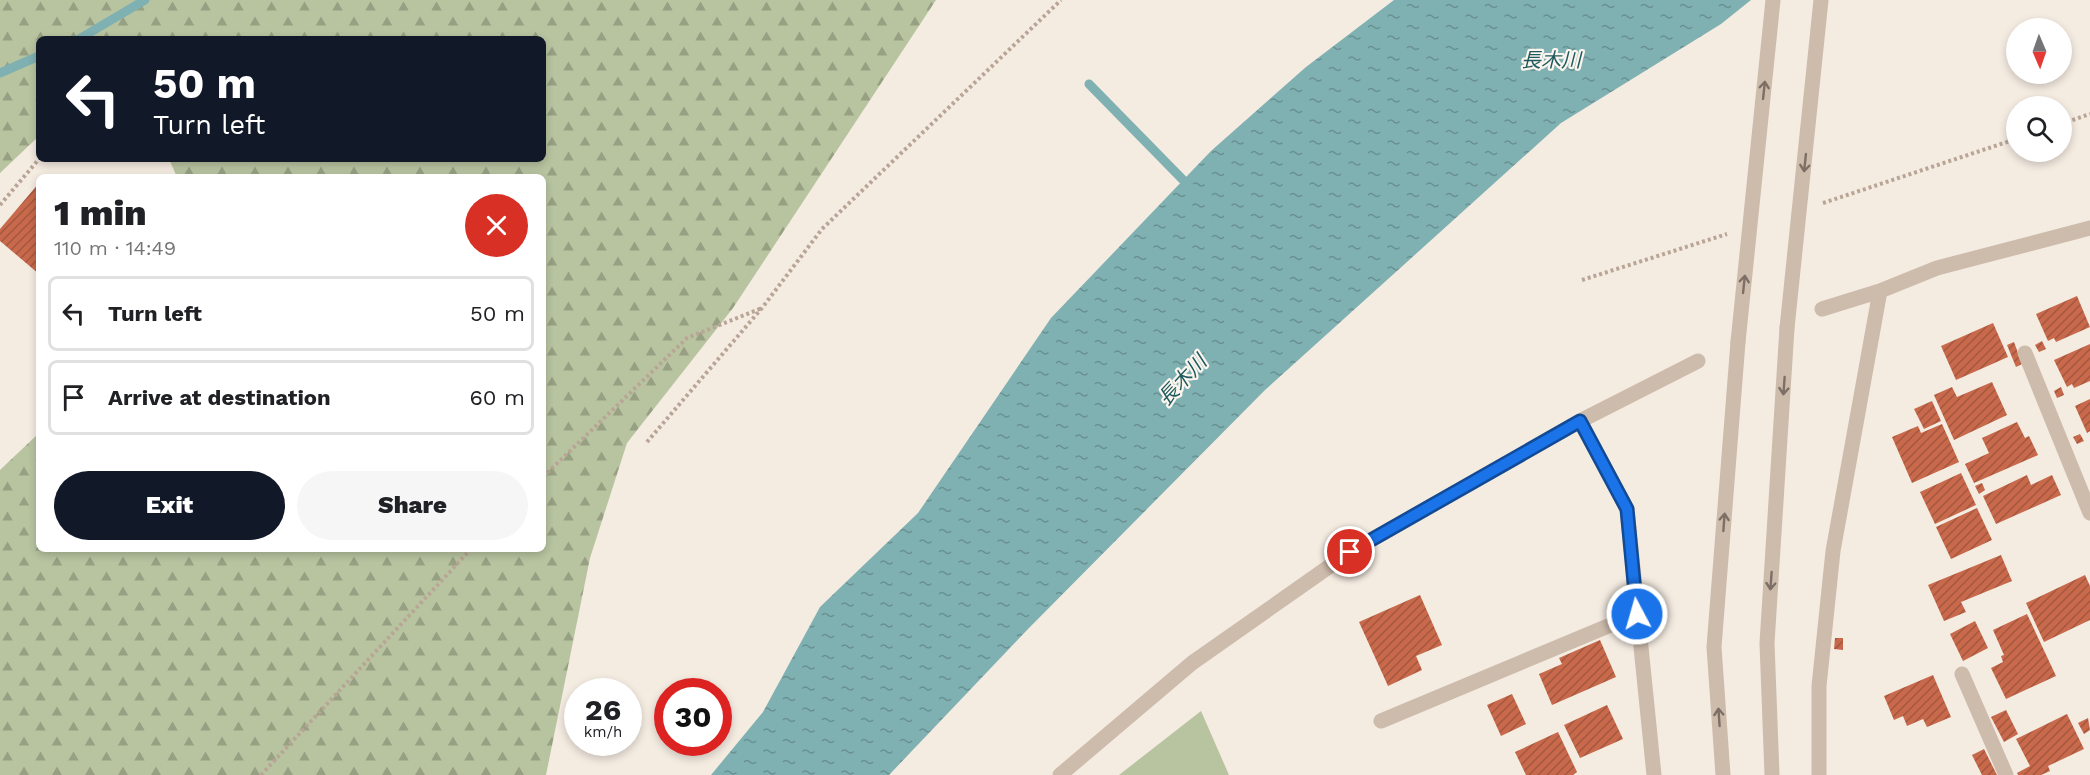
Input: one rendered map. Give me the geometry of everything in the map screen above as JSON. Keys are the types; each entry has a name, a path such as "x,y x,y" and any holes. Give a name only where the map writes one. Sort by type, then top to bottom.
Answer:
{"street":[{"path":"1723,775 1714,646 1738,342 1773,0"},
{"path":"1772,775 1767,643 1787,328 1821,0"},
{"path":"1822,309 1880,291 1937,268 2090,228"},
{"path":"1819,775 1819,686 1833,551 1880,291"},
{"path":"2025,353 2090,513"},
{"path":"1060,775 1192,663 1350,552 1580,421 1698,360"},
{"path":"1580,421 1627,509 1654,775"},
{"path":"1382,721 1637,614"},
{"path":"1962,674 2006,775"}],"path":[{"path":"647,442 762,308 822,229 1061,0"},
{"path":"2072,120 2090,114"},
{"path":"0,205 36,162"},
{"path":"546,474 687,338 762,308"},
{"path":"261,775 468,552"}],"green space":[{"path":"0,0 936,0 733,308 627,443 590,558 546,775 0,775 0,470 36,436 36,552 546,552 546,174 176,174 170,162 546,162 546,36 36,36 36,139 0,173"},
{"path":"1201,711 1229,775 1119,775"}],"water":[{"name":"長木川","path":"1394,0 1751,0 1721,24 1561,123 1265,390 1028,629 889,775 711,775 727,756 732,756 732,750 763,712 820,607 918,513 1051,318 1211,151 1306,67"}],"building":[{"path":"36,187 36,271 0,241 0,229"},
{"path":"2077,296 2090,327 2056,342 2054,338 2048,341 2036,314"},
{"path":"1993,323 2008,357 1956,380 1941,346"},
{"path":"2042,341 2046,349 2039,352 2035,345"},
{"path":"2014,342 2022,364 2016,367 2007,345"},
{"path":"2090,344 2090,381 2074,388 2072,384 2067,387 2054,360"},
{"path":"1992,382 2007,415 1954,440 1934,395 1952,387 1957,397"},
{"path":"2061,387 2064,395 2057,398 2054,391"},
{"path":"2090,399 2090,431 2087,433 2075,406"},
{"path":"1932,401 1941,421 1924,429 1914,409"},
{"path":"2017,422 2025,438 2029,436 2038,455 1974,483 1965,464 1989,453 1982,438"},
{"path":"1942,424 1959,462 1912,483 1892,437 1918,426 1921,433"},
{"path":"2080,434 2084,441 2077,444 2073,437"},
{"path":"1961,473 1976,505 1935,524 1920,492"},
{"path":"2027,475 2031,485 2052,475 2061,495 1996,524 1983,496"},
{"path":"1982,483 1985,490 1979,494 1975,486"},
{"path":"1977,508 1992,540 1951,559 1936,527"},
{"path":"2001,555 2012,581 1961,602 1966,612 1944,621 1928,585"},
{"path":"2085,575 2090,586 2090,620 2044,642 2026,603"},
{"path":"1420,595 1442,645 1416,656 1422,670 1388,686 1359,622"},
{"path":"2027,614 2056,676 2006,699 1991,668 2003,662 2001,656 2004,655 1993,630"},
{"path":"1975,621 1988,648 1963,661 1950,634"},
{"path":"1835,638 1843,638 1843,650 1834,649"},
{"path":"1600,640 1616,677 1552,705 1539,674 1562,664 1559,658"},
{"path":"1933,675 1951,717 1927,727 1923,719 1907,726 1903,716 1894,720 1884,696"},
{"path":"1512,694 1526,724 1501,736 1487,705"},
{"path":"1607,705 1623,739 1580,758 1564,725"},
{"path":"2006,710 2018,734 2004,742 1991,717"},
{"path":"2067,714 2084,749 2048,766 2050,771 2041,775 2018,775 2017,773 2030,766 2016,739"},
{"path":"2088,718 2090,730 2084,734 2078,723"},
{"path":"1558,732 1577,772 1573,775 1526,775 1515,752"},
{"path":"1984,749 1997,775 1982,775 1972,755"}],"waterway":[{"path":"84,36 145,0"},
{"path":"0,73 36,57"},
{"path":"1089,84 1190,187"}],"route":[{"path":"1350,552 1580,421 1627,509 1637,614"}]}
